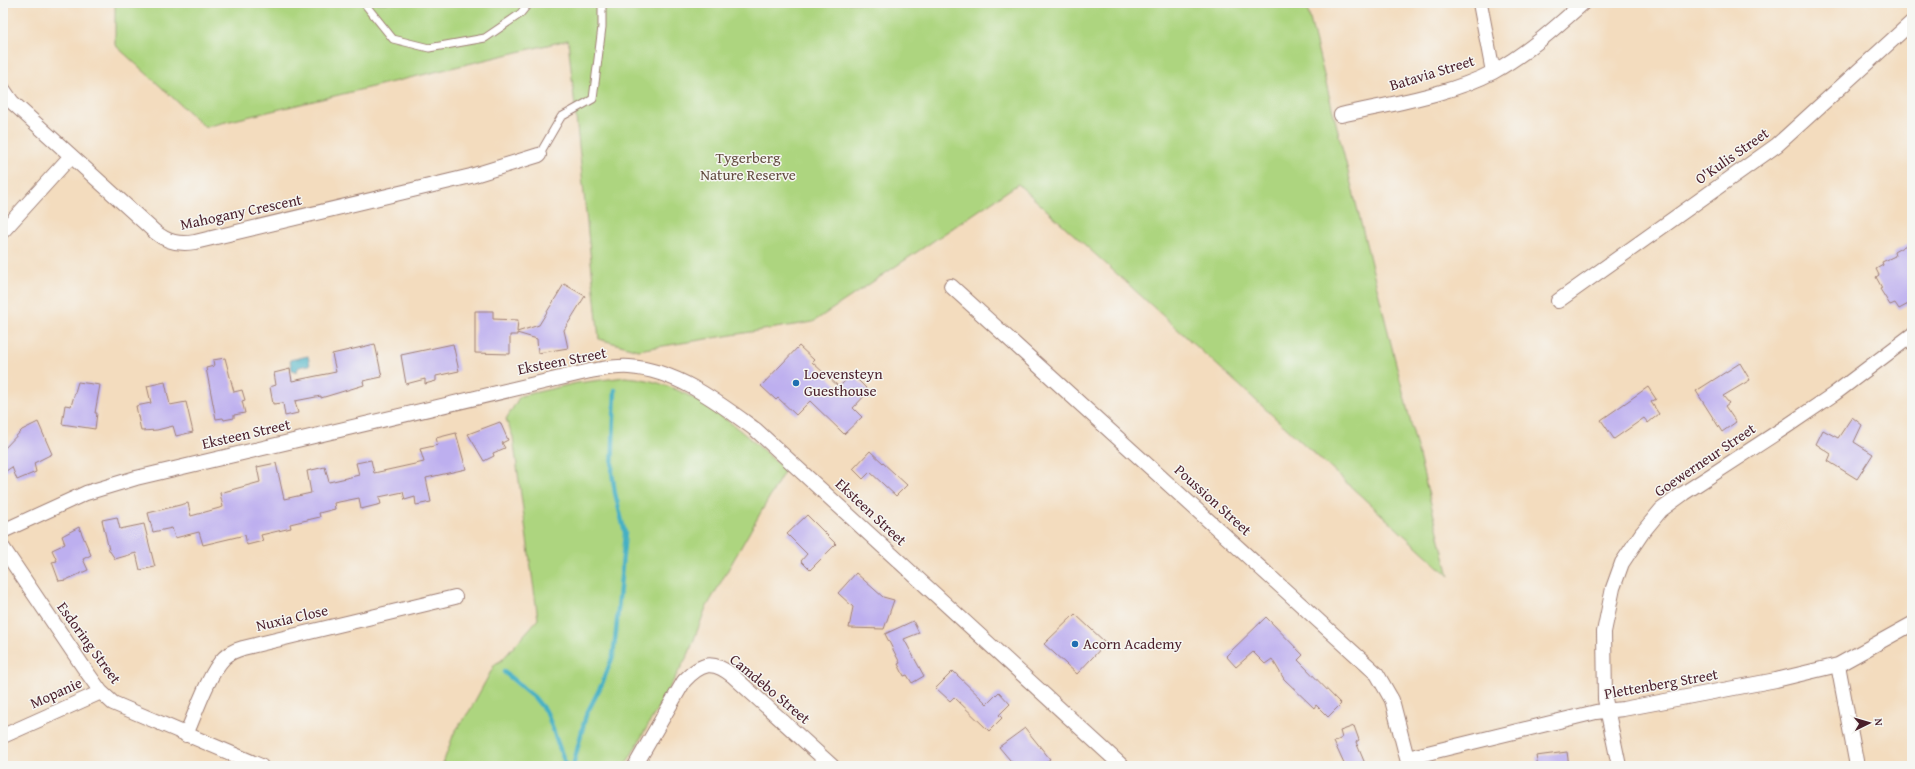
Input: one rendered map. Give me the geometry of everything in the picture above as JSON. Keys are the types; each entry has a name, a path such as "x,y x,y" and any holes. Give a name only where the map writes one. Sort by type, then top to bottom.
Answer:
{"street":[{"path":"1480,3 1493,72"},
{"name":"Batavia Street","path":"1341,115 1438,92 1467,83 1493,72 1526,51 1583,3"},
{"name":"O'Kulis Street","path":"1558,301 1777,145 1912,22"},
{"name":"Mahogany Crescent","path":"3,89 12,102 71,156 161,236 172,242 187,243 471,176 539,155"},
{"path":"3,231 71,156"},
{"name":"Poussion Street","path":"951,286 1377,674 1392,700 1408,762"},
{"name":"Goewerneur Street","path":"1619,766 1605,699 1603,662 1604,632 1607,612 1622,563 1642,533 1661,510 1678,497 1811,410 1912,335"},
{"name":"Eksteen Street","path":"3,531 86,493 136,478 590,371 629,367 655,372 682,382 708,397 756,430 1122,766"},
{"name":"Esdoring Street","path":"3,548 101,692 114,703 261,766"},
{"name":"Nuxia Close","path":"186,735 216,669 223,659 232,652 455,597"},
{"name":"Plettenberg Street","path":"1408,762 1596,712 1776,680 1838,665 1912,624"},
{"name":"Camdebo Street","path":"635,766 684,681 695,669 702,666 713,665 722,667 734,676 832,766"},
{"path":"1838,665 1856,766"},
{"name":"Mopanie","path":"3,736 101,692"}],"lane":[{"path":"364,3 393,39 429,48 485,38 520,14 529,3"},
{"path":"539,155 561,117 594,99 602,27 602,3"}],"green space":[{"name":"Tygerberg Nature Reserve","path":"115,3 1306,3 1449,576 1018,184 813,322 638,350 599,339 568,40 205,127 115,45"},
{"path":"625,377 648,380 670,387 692,397 732,424 785,470 705,610 689,653 625,766 442,766 454,733 470,710 495,664 502,660 538,619 513,437 506,419 520,396 577,383"}],"water":[{"path":"308,356 310,365 299,367 296,372 292,370 290,360"}],"building":[{"path":"1908,244 1912,251 1912,302 1899,309 1895,303 1890,305 1880,289 1882,288 1876,277 1879,275 1876,269 1883,265 1882,262 1895,256 1894,252"},
{"path":"564,284 585,296 564,330 568,348 538,353 537,339 517,333 517,335 510,335 510,354 475,353 475,311 493,311 493,319 518,320 517,332 539,325"},
{"path":"375,344 382,377 363,381 364,385 321,398 321,396 295,401 298,413 285,416 283,403 273,404 270,387 276,385 274,373 290,369 292,381 336,372 332,354"},
{"path":"453,344 459,371 436,376 436,381 425,384 425,379 406,384 401,355"},
{"path":"799,346 814,360 812,362 839,387 852,374 869,391 853,408 862,417 844,434 810,401 796,415 778,398 776,400 761,386"},
{"path":"225,358 234,392 242,390 245,400 242,401 245,413 234,415 234,418 224,420 223,418 216,419 206,368 214,366 213,360"},
{"path":"1740,363 1750,380 1723,396 1729,403 1725,406 1736,422 1722,432 1696,391"},
{"path":"78,382 100,385 95,413 97,413 95,429 62,424 65,405 71,406"},
{"path":"165,382 170,405 186,402 193,432 176,436 173,426 157,430 141,431 136,406 151,403 147,386"},
{"path":"1648,387 1656,399 1651,402 1659,414 1648,423 1644,418 1614,439 1601,420"},
{"path":"1852,417 1862,425 1854,442 1873,454 1857,479 1828,461 1831,454 1816,444 1823,430 1838,438"},
{"path":"38,422 52,454 34,463 36,472 17,480 12,467 3,473 3,450 22,430"},
{"path":"500,422 508,440 502,443 505,448 493,453 494,456 484,461 468,434"},
{"path":"456,433 466,469 426,478 431,502 416,505 415,497 405,500 403,492 379,497 381,504 361,509 359,498 334,503 335,509 319,513 320,517 290,524 291,528 261,535 263,541 247,545 245,535 203,545 199,532 175,538 172,528 153,532 148,513 188,503 191,516 223,507 220,493 260,482 257,467 276,463 284,499 311,493 307,471 325,467 329,482 359,475 356,463 371,460 374,473 424,462 420,449 438,445 436,438"},
{"path":"870,451 907,485 896,496 870,472 863,479 853,469"},
{"path":"807,515 836,544 810,570 801,561 807,554 787,534"},
{"path":"117,517 120,529 144,524 155,567 140,570 136,553 115,559 109,550 102,520"},
{"path":"79,527 91,555 83,559 88,570 66,580 59,581 52,562 57,561 52,550 65,544 62,536"},
{"path":"856,573 883,597 894,600 884,629 849,628 853,607 838,593"},
{"name":"Acorn Academy","path":"1075,614 1106,643 1077,674 1044,644"},
{"path":"1266,617 1303,655 1298,660 1341,704 1328,717 1316,705 1314,708 1284,679 1272,659 1265,664 1253,652 1236,667 1226,656"},
{"path":"913,621 919,633 904,639 924,676 912,683 907,675 904,676 898,664 900,663 885,634"},
{"path":"953,671 987,704 999,692 1010,704 999,715 1002,718 989,731 954,697 950,701 936,688"},
{"path":"1354,726 1359,740 1356,742 1366,766 1345,766 1334,742 1342,738 1340,731"},
{"path":"1025,728 1050,759 1041,766 1015,766 999,747"},
{"path":"1567,752 1569,766 1538,766 1536,756"}],"waterway":[{"path":"573,766 586,715 602,684 613,656 616,632 625,533 615,493 612,472 615,390"},
{"path":"504,672 534,697 547,713 566,766"}],"place":[{"name":"Loevensteyn Guesthouse","path":"796,383"},
{"name":"Acorn Academy","path":"1075,644"}]}
